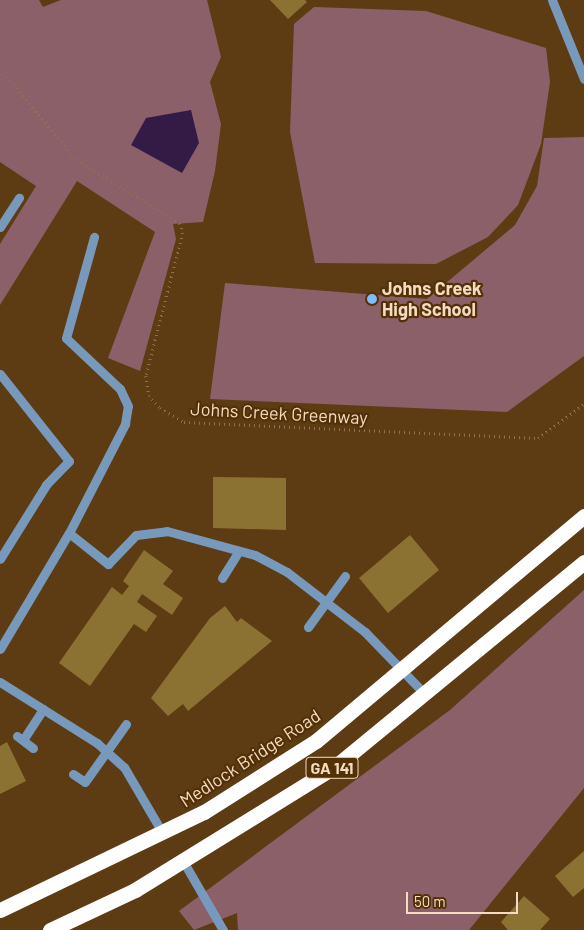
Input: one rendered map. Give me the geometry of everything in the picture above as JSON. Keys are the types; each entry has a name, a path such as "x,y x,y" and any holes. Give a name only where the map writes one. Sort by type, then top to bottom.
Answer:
{"highway":[{"name":"Medlock Bridge Road","path":"0,910 204,812 316,742 584,516"},
{"name":"GA 141","path":"50,930 135,890 337,765 584,562"}],"street":[{"path":"552,0 584,79"},
{"path":"0,227 19,198"},
{"path":"0,649 69,533 125,424 128,406 120,389 66,338 94,237"},
{"path":"0,374 69,461 46,485 0,559"},
{"path":"69,533 108,564 136,535 167,531 240,551 287,572 326,602 402,670 424,694"},
{"path":"222,578 240,551"},
{"path":"308,627 345,576"},
{"path":"0,682 108,752 124,766 149,802 162,832"},
{"path":"33,748 20,738 43,709"},
{"path":"73,774 84,782 108,752 126,724"},
{"path":"183,861 224,930"}],"path":[{"name":"Johns Creek Greenway","path":"0,69 77,160 180,223 183,233 146,376 149,395 160,408 184,422 538,438 584,404"}],"shaded area":[{"path":"0,0 39,0 43,7 61,0 207,0 221,57 210,82 221,124 215,171 203,222 173,224 176,239 140,371 108,358 155,232 77,181 0,305 0,244 36,186 0,162"},
{"path":"314,7 426,11 546,48 550,82 541,144 518,205 488,237 436,264 315,263 290,132 294,24"},
{"path":"191,110 199,143 182,173 131,145 146,118"},
{"path":"584,137 584,356 507,412 210,399 225,283 427,299 515,225 537,186 544,138"},
{"path":"584,590 584,788 469,930 238,930 237,913 194,930 179,911 450,710"}],"building":[{"path":"270,0 305,0 307,2 288,19"},
{"path":"213,477 286,478 286,530 213,528"},
{"path":"410,535 439,570 388,613 359,578"},
{"path":"144,550 173,571 163,584 183,598 172,615 142,594 137,602 157,616 146,632 134,624 90,686 59,663 112,587 122,595 129,586 123,581"},
{"path":"225,606 237,622 241,618 272,641 188,711 183,704 168,716 151,698 210,618"},
{"path":"7,742 26,781 0,794 0,746"},
{"path":"584,851 584,888 573,897 555,876"},
{"path":"524,896 550,919 540,930 508,930 501,922"}],"place":[{"name":"Johns Creek High School","path":"372,299"}]}
